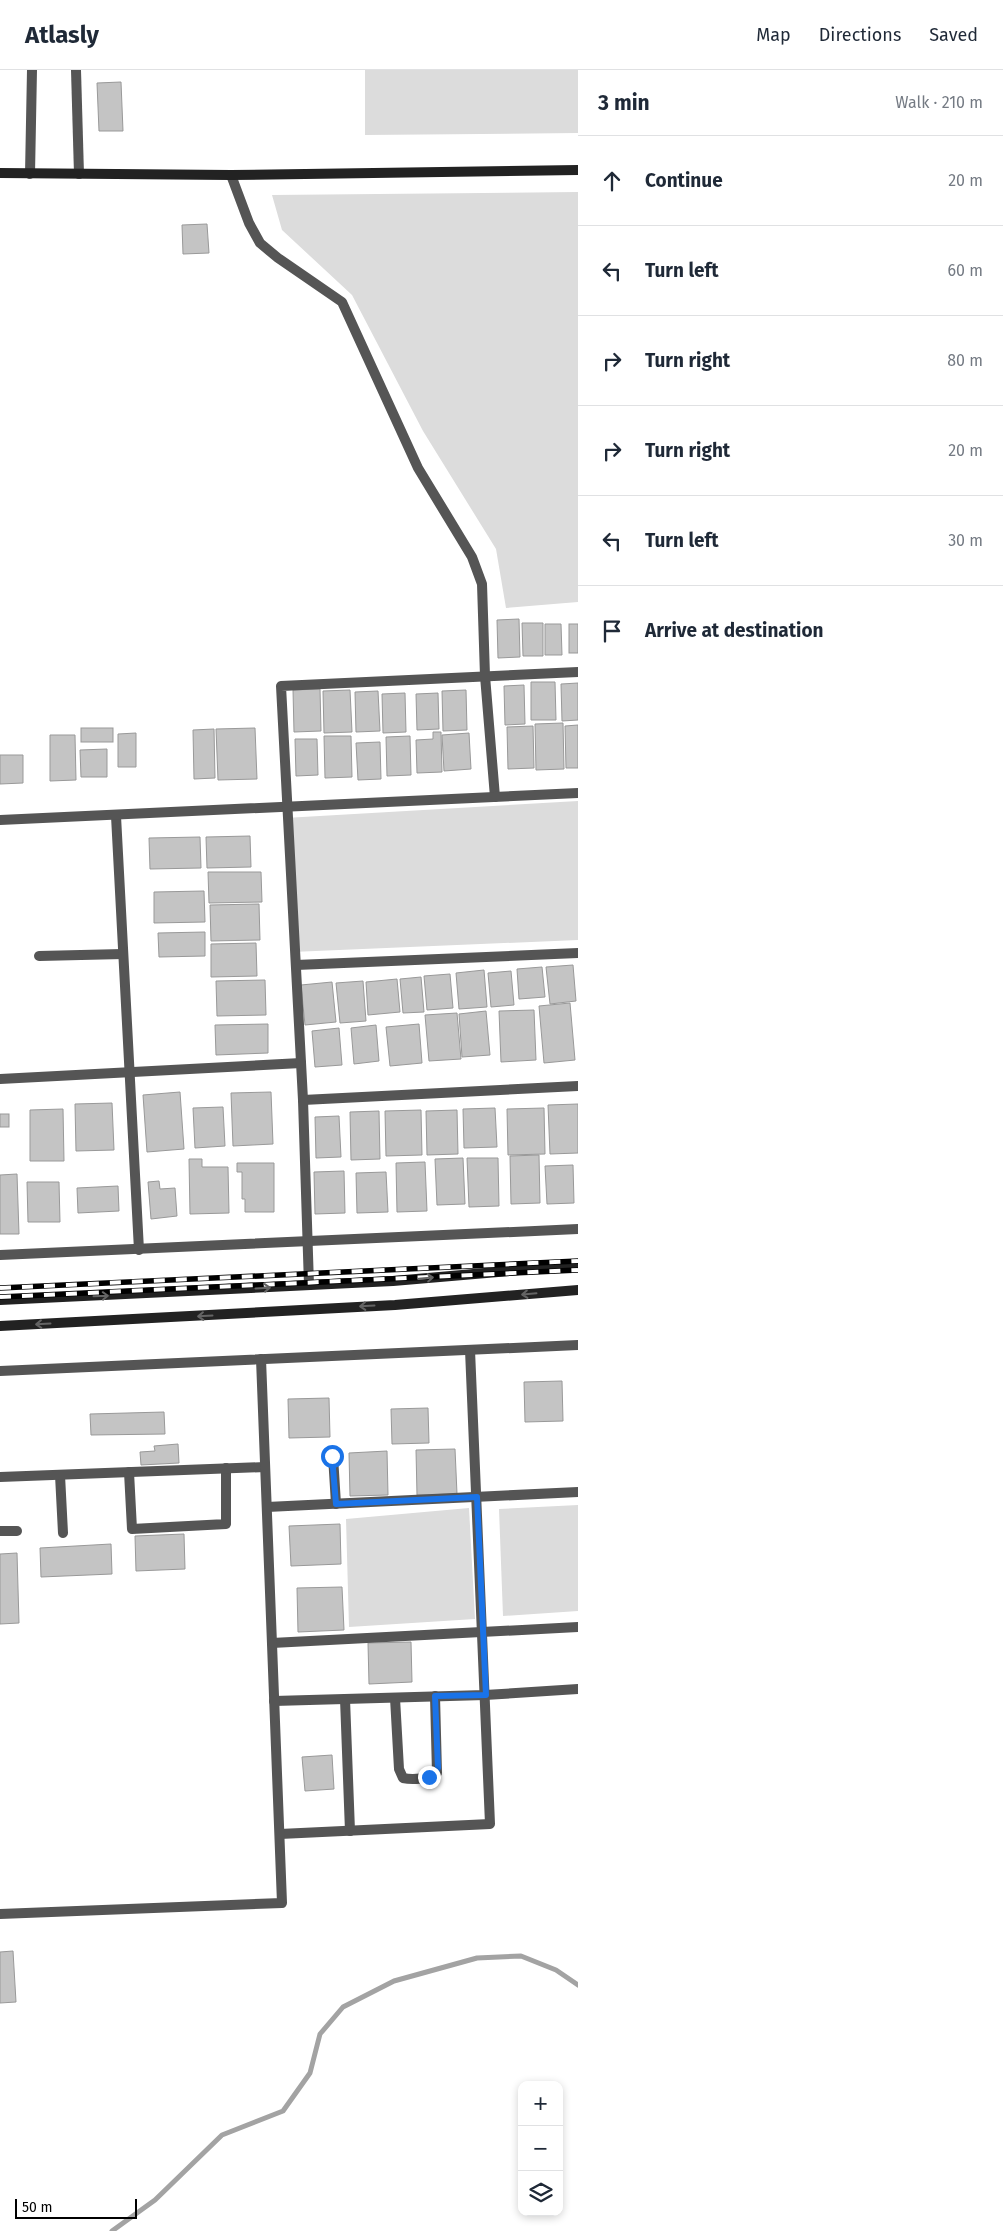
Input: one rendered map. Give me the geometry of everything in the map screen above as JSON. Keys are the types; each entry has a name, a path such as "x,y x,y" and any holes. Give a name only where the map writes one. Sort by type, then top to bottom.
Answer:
{"main road":[{"path":"0,173 231,175 578,170"},
{"path":"0,1300 309,1285 578,1265"},
{"path":"0,1326 395,1305 578,1290"}],"street":[{"path":"30,174 32,70"},
{"path":"76,70 79,174"},
{"path":"231,175 249,223 260,242 278,258 342,302 418,468 472,557 482,584 486,676 495,797"},
{"path":"309,1285 303,1100 282,686 578,672"},
{"path":"0,820 578,793"},
{"path":"116,816 128,1073 139,1250"},
{"path":"296,965 578,953"},
{"path":"39,956 123,954"},
{"path":"0,1079 301,1063"},
{"path":"303,1100 578,1086"},
{"path":"0,1255 578,1229"},
{"path":"0,1371 578,1345"},
{"path":"280,1834 490,1824 470,1350"},
{"path":"0,1914 282,1903 261,1359"},
{"path":"332,1456 336,1504"},
{"path":"0,1477 265,1466"},
{"path":"129,1472 132,1529 226,1524 226,1468"},
{"path":"60,1475 63,1533"},
{"path":"267,1507 578,1492"},
{"path":"0,1532 17,1531"},
{"path":"272,1643 578,1628"},
{"path":"274,1701 486,1695 578,1689"},
{"path":"395,1698 399,1769 403,1778 407,1779 429,1777 437,1773 435,1696"},
{"path":"345,1699 350,1831"}],"shaded area":[{"path":"365,70 578,70 578,133 365,135"},
{"path":"578,192 578,602 506,608 496,549 423,431 352,295 282,230 272,195"},
{"path":"578,801 578,940 292,952 285,818"},
{"path":"578,1505 578,1611 503,1616 499,1509"},
{"path":"469,1508 475,1619 349,1627 346,1519"}],"building":[{"path":"121,82 123,131 99,131 97,83"},
{"path":"207,224 209,253 183,254 182,225"},
{"path":"519,619 520,657 498,658 497,620"},
{"path":"522,623 543,623 543,656 523,656"},
{"path":"545,624 561,624 562,655 545,655"},
{"path":"569,624 578,624 578,653 569,653"},
{"path":"531,682 555,682 556,720 531,720"},
{"path":"578,683 578,720 562,721 561,684"},
{"path":"524,685 525,724 505,725 504,686"},
{"path":"320,689 321,731 294,732 293,690"},
{"path":"350,690 352,732 324,733 323,691"},
{"path":"466,690 467,730 443,731 442,691"},
{"path":"378,691 380,731 356,732 355,692"},
{"path":"405,693 406,732 383,733 382,694"},
{"path":"438,693 439,729 417,730 416,694"},
{"path":"563,723 564,769 536,770 535,724"},
{"path":"578,725 578,768 566,768 565,726"},
{"path":"533,726 534,768 508,769 507,727"},
{"path":"81,728 113,728 113,742 81,742"},
{"path":"255,728 257,779 218,780 216,729"},
{"path":"214,729 215,778 194,779 193,730"},
{"path":"433,732 441,732 442,772 417,773 416,740 433,739"},
{"path":"136,733 136,767 118,767 118,734"},
{"path":"469,733 471,769 444,771 442,735"},
{"path":"50,735 75,735 76,780 50,781"},
{"path":"324,736 351,736 352,777 325,778"},
{"path":"410,736 411,775 387,776 386,737"},
{"path":"295,739 317,739 318,775 296,776"},
{"path":"380,742 381,779 358,780 356,743"},
{"path":"107,749 107,777 81,777 80,750"},
{"path":"0,755 23,755 23,783 0,784"},
{"path":"250,836 251,867 207,868 206,837"},
{"path":"200,837 201,868 150,869 149,838"},
{"path":"208,872 261,872 262,902 209,903"},
{"path":"204,891 205,922 154,923 154,892"},
{"path":"259,904 260,940 211,941 210,905"},
{"path":"205,932 205,956 159,957 158,933"},
{"path":"256,943 257,976 211,977 211,944"},
{"path":"573,965 576,1001 550,1004 546,967"},
{"path":"542,967 545,997 519,999 517,969"},
{"path":"484,970 487,1007 459,1009 456,973"},
{"path":"511,971 514,1005 491,1007 488,973"},
{"path":"450,974 453,1008 427,1010 424,976"},
{"path":"421,977 424,1012 403,1013 400,979"},
{"path":"397,979 400,1012 368,1015 366,982"},
{"path":"265,980 266,1015 217,1016 216,981"},
{"path":"363,981 366,1021 340,1023 336,983"},
{"path":"332,982 336,1022 305,1025 301,985"},
{"path":"570,1003 575,1060 544,1063 539,1006"},
{"path":"534,1010 536,1060 501,1062 499,1011"},
{"path":"486,1011 490,1055 462,1057 459,1014"},
{"path":"457,1013 461,1059 429,1061 425,1015"},
{"path":"268,1024 268,1053 216,1055 215,1025"},
{"path":"419,1024 422,1063 390,1066 386,1027"},
{"path":"376,1025 379,1061 354,1064 351,1028"},
{"path":"339,1028 342,1065 315,1067 312,1031"},
{"path":"180,1092 184,1149 147,1152 143,1095"},
{"path":"271,1092 273,1144 233,1146 231,1093"},
{"path":"112,1103 114,1150 76,1151 75,1104"},
{"path":"578,1104 578,1153 550,1154 548,1105"},
{"path":"223,1107 225,1146 195,1148 193,1108"},
{"path":"495,1108 497,1147 464,1148 463,1109"},
{"path":"544,1108 545,1154 508,1155 507,1109"},
{"path":"63,1109 64,1161 30,1161 30,1110"},
{"path":"421,1110 422,1155 386,1156 385,1111"},
{"path":"457,1110 458,1154 427,1155 426,1111"},
{"path":"379,1111 380,1159 351,1160 350,1112"},
{"path":"0,1114 9,1114 9,1127 0,1127"},
{"path":"339,1116 341,1157 316,1158 315,1117"},
{"path":"539,1155 540,1203 511,1204 510,1156"},
{"path":"463,1158 465,1204 437,1205 435,1159"},
{"path":"467,1158 498,1158 499,1206 469,1207"},
{"path":"189,1159 202,1159 202,1167 228,1167 229,1213 190,1214"},
{"path":"425,1162 427,1211 397,1212 396,1163"},
{"path":"237,1163 274,1163 274,1212 245,1212 245,1199 242,1199 242,1172 237,1172"},
{"path":"573,1165 574,1203 547,1204 545,1166"},
{"path":"344,1171 345,1213 315,1214 314,1172"},
{"path":"386,1172 388,1212 357,1213 356,1173"},
{"path":"17,1174 19,1234 0,1234 0,1175"},
{"path":"159,1181 160,1189 175,1188 177,1216 151,1219 148,1182"},
{"path":"27,1182 59,1182 60,1222 28,1222"},
{"path":"118,1186 119,1211 78,1213 77,1188"},
{"path":"562,1381 563,1421 525,1422 524,1382"},
{"path":"329,1398 330,1437 289,1438 288,1399"},
{"path":"428,1408 429,1443 392,1444 391,1409"},
{"path":"164,1412 165,1434 91,1435 90,1414"},
{"path":"178,1444 179,1463 141,1465 140,1452 155,1451 154,1446"},
{"path":"455,1449 457,1494 417,1495 416,1450"},
{"path":"387,1451 388,1495 350,1496 349,1453"},
{"path":"340,1524 341,1564 291,1566 289,1526"},
{"path":"184,1534 185,1569 136,1571 135,1536"},
{"path":"111,1544 112,1574 41,1577 40,1548"},
{"path":"17,1553 19,1623 0,1624 0,1554"},
{"path":"342,1587 344,1630 298,1632 297,1588"},
{"path":"411,1642 412,1682 369,1684 368,1643"},
{"path":"332,1755 334,1789 305,1791 302,1757"},
{"path":"13,1951 16,2002 0,2003 0,1952"}],"waterway":[{"path":"112,2231 155,2200 222,2135 283,2111 310,2073 320,2034 343,2007 394,1981 477,1958 521,1956 556,1970 578,1985"}],"railway":[{"path":"0,1288 578,1261"},
{"path":"0,1297 578,1270"}],"route":[{"path":"332,1456 336,1504 477,1497 486,1695 435,1696 438,1768 437,1773 429,1777"}]}
